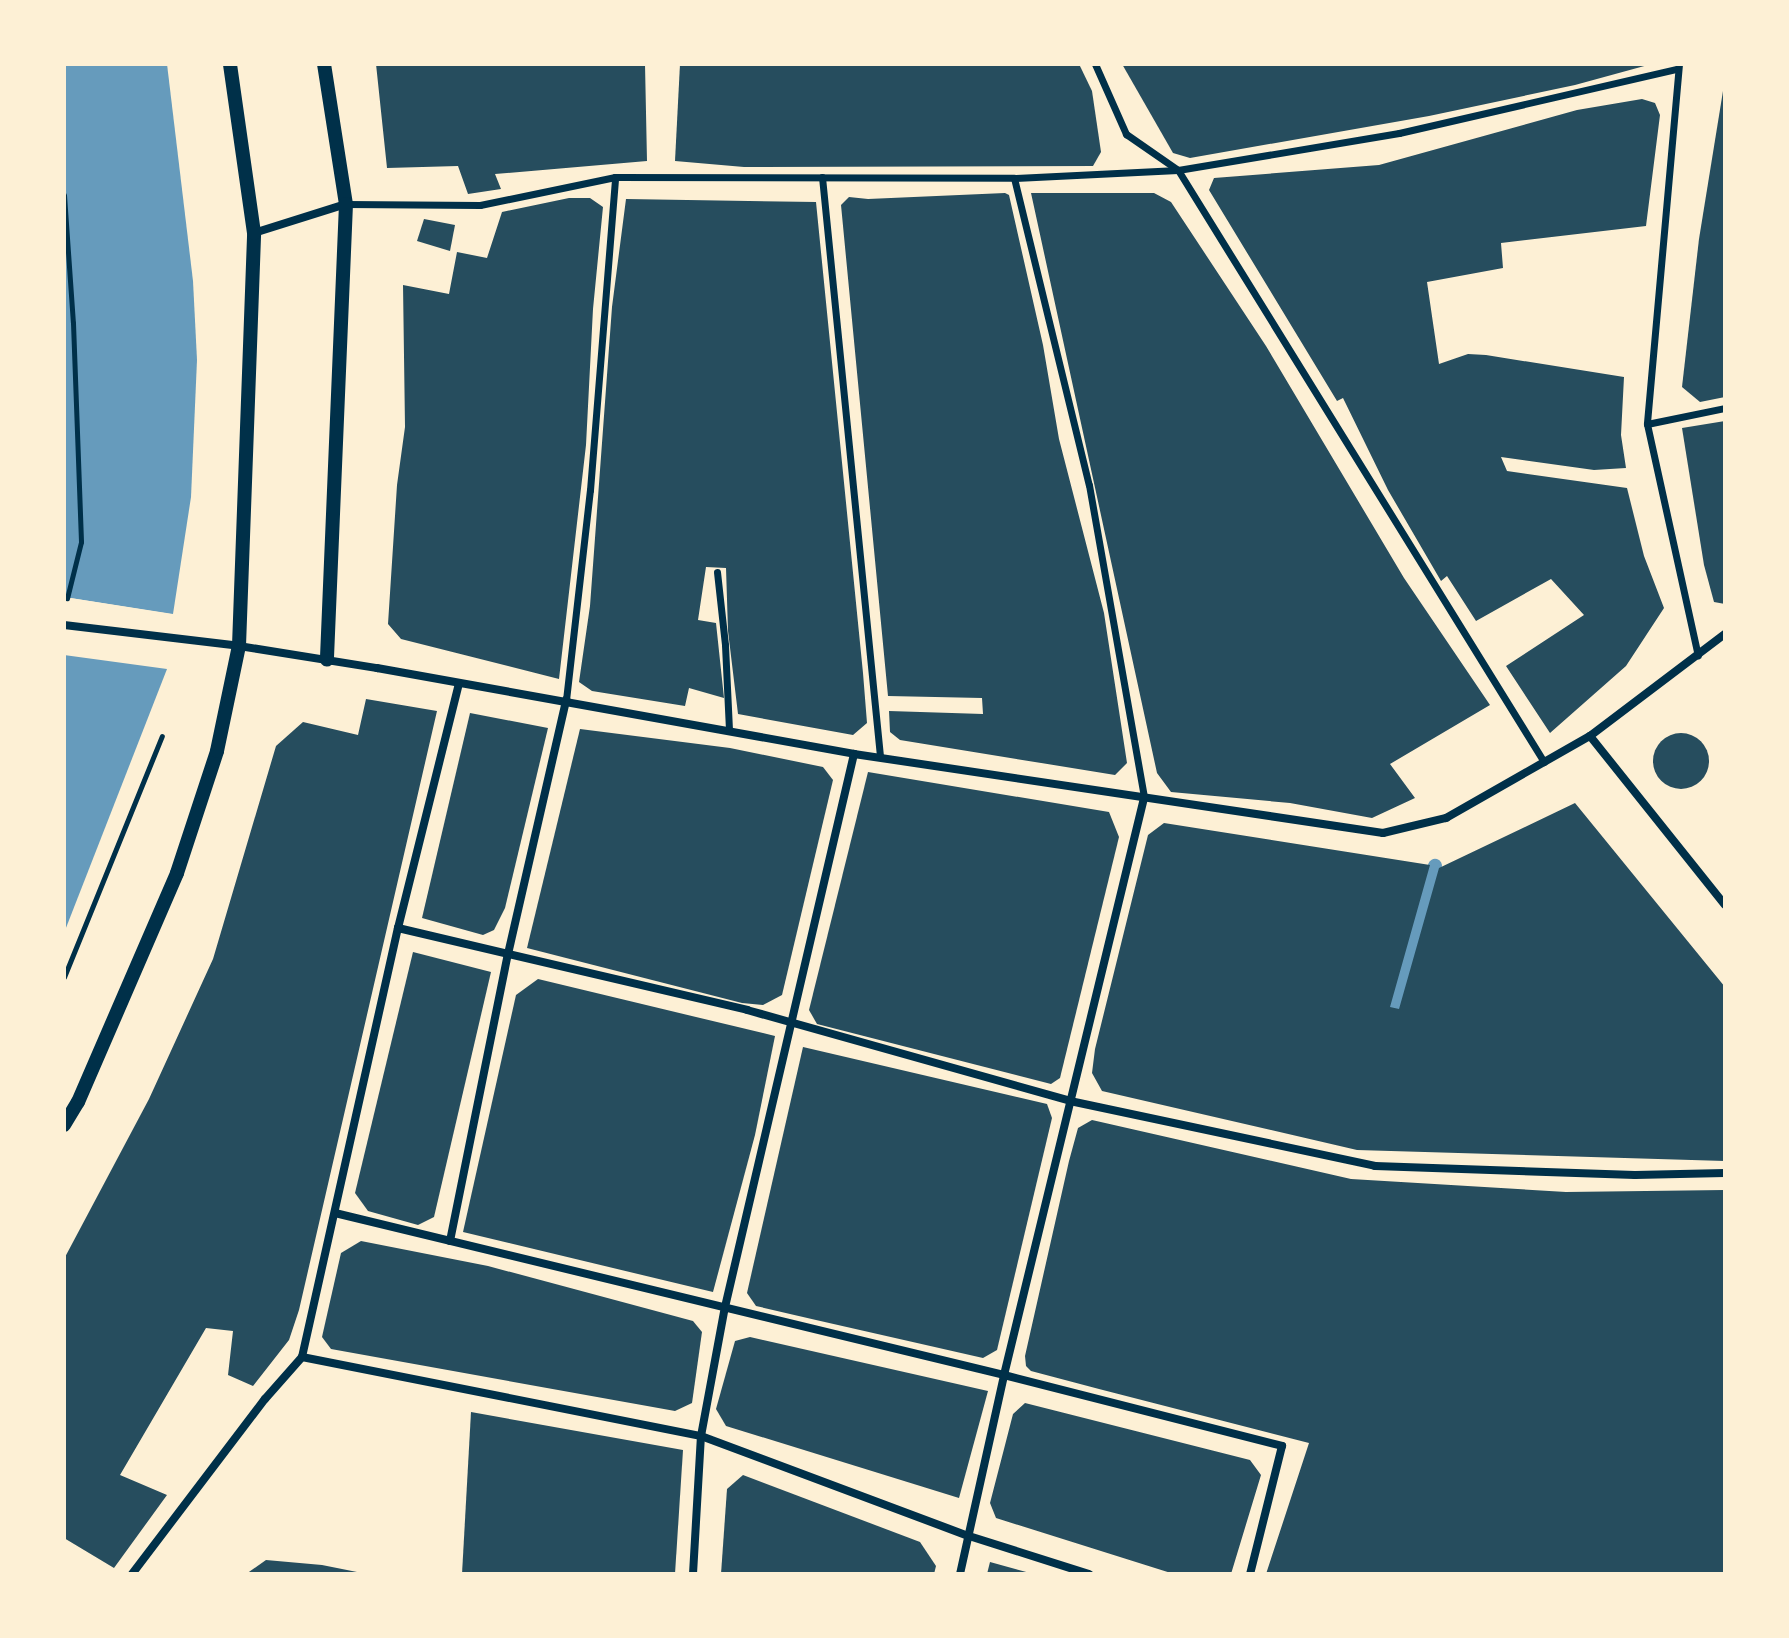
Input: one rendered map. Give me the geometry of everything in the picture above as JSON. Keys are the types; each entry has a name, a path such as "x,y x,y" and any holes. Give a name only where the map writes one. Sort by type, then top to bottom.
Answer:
{"street":[{"path":"64,1125 78,1102 177,873 217,751 239,646 254,233 230,64"},
{"path":"324,64 346,204 327,660"},
{"path":"1095,64 1126,134 1178,170 1544,762"},
{"path":"254,233 346,204 480,205 615,177 1014,178 1178,170 1399,133 1678,67 1647,424 1698,655"},
{"path":"450,1241 508,954 566,700 590,490 615,177"},
{"path":"822,177 880,756"},
{"path":"960,1574 1004,1375 1144,798 1089,485 1014,178"},
{"path":"1647,424 1725,408"},
{"path":"717,572 725,645 729,730"},
{"path":"64,625 177,641 239,646 566,700 854,754 1383,833 1446,818 1590,736 1725,634"},
{"path":"132,1574 265,1399 302,1357 398,928 459,683"},
{"path":"1590,736 1725,905"},
{"path":"693,1574 701,1436 725,1307 854,754"},
{"path":"398,928 791,1024 1070,1101 1375,1166 1635,1175 1725,1173"},
{"path":"335,1213 1004,1375 1282,1446 1250,1574"},
{"path":"302,1357 701,1436 969,1536 1089,1574"}],"path":[{"path":"64,195 73,323 81,542 64,610"},
{"path":"64,977 162,736"}],"water":[{"path":"64,64 167,64 193,281 197,360 191,497 173,614 64,597"},
{"path":"64,655 167,669 64,933"}],"pier":[{"path":"64,597 177,615 172,618 64,601"}],"building":[{"path":"376,64 645,64 647,161 495,174 501,189 468,194 458,166 387,168"},
{"path":"680,64 1079,64 1092,91 1101,152 1093,166 744,167 675,161"},
{"path":"1122,64 1648,65 1575,85 1429,116 1190,158 1173,153"},
{"path":"1723,91 1725,397 1700,402 1682,387 1699,239"},
{"path":"1642,99 1655,103 1660,115 1646,226 1501,243 1503,268 1427,282 1439,364 1468,354 1486,355 1624,377 1621,435 1626,468 1594,470 1501,457 1507,471 1627,488 1644,556 1664,608 1626,666 1550,733 1506,666 1584,615 1551,579 1476,621 1447,576 1441,581 1388,490 1343,398 1337,401 1209,190 1214,178 1379,165 1577,110"},
{"path":"1031,193 1154,193 1171,202 1266,346 1404,578 1490,705 1390,764 1415,798 1372,818 1290,803 1171,792 1157,773"},
{"path":"1009,195 1043,345 1059,439 1104,613 1127,763 1115,775 900,740 890,732 889,711 983,714 982,698 888,696 841,205 849,197 868,199"},
{"path":"569,198 590,198 603,207 593,309 586,445 559,679 401,639 388,624 397,485 405,427 403,285 449,294 457,252 487,258 502,212"},
{"path":"626,199 816,202 867,723 853,735 738,714 728,631 726,568 706,567 698,620 716,623 724,698 689,688 685,706 592,691 579,682 590,606 612,307"},
{"path":"424,219 455,225 450,251 417,241"},
{"path":"1725,421 1725,604 1714,602 1704,565 1682,428"},
{"path":"366,699 437,711 299,1310 289,1340 253,1386 228,1375 233,1331 206,1328 120,1475 167,1495 114,1568 64,1538 64,1259 149,1099 213,959 276,746 303,722 358,735"},
{"path":"470,713 548,728 505,908 494,930 483,935 422,918"},
{"path":"580,729 730,748 823,767 833,780 782,995 763,1005 742,1003 527,948"},
{"path":"1681,733 1701,741 1709,761 1701,781 1681,789 1661,781 1653,761 1661,741"},
{"path":"868,772 1109,812 1119,837 1060,1078 1051,1084 817,1024 809,1010"},
{"path":"1575,803 1725,987 1725,1161 1357,1150 1102,1091 1092,1073 1095,1049 1148,835 1164,823 1430,865 1390,1007 1399,1009 1439,868"},
{"path":"413,952 491,972 434,1217 418,1225 368,1211 355,1193"},
{"path":"538,979 775,1036 755,1135 713,1292 463,1232 516,995"},
{"path":"803,1047 1047,1104 1052,1118 997,1350 983,1358 816,1320 756,1306 747,1293"},
{"path":"1092,1120 1351,1179 1566,1192 1725,1190 1725,1574 1266,1574 1309,1443 1031,1371 1026,1366 1025,1356 1069,1161 1078,1128"},
{"path":"361,1241 488,1266 693,1321 702,1332 692,1403 675,1411 331,1349 322,1337 341,1253"},
{"path":"750,1337 988,1391 959,1498 726,1426 716,1409 735,1341"},
{"path":"1025,1403 1250,1460 1261,1475 1231,1574 1174,1574 996,1518 990,1503 1013,1414"},
{"path":"471,1412 683,1450 675,1574 462,1574"},
{"path":"743,1475 920,1542 936,1566 934,1574 721,1574 727,1489"},
{"path":"266,1560 322,1565 367,1574 246,1574"},
{"path":"990,1562 1030,1573 1030,1574 987,1574"}],"waterway":[{"path":"1394,1008 1435,866"}]}
